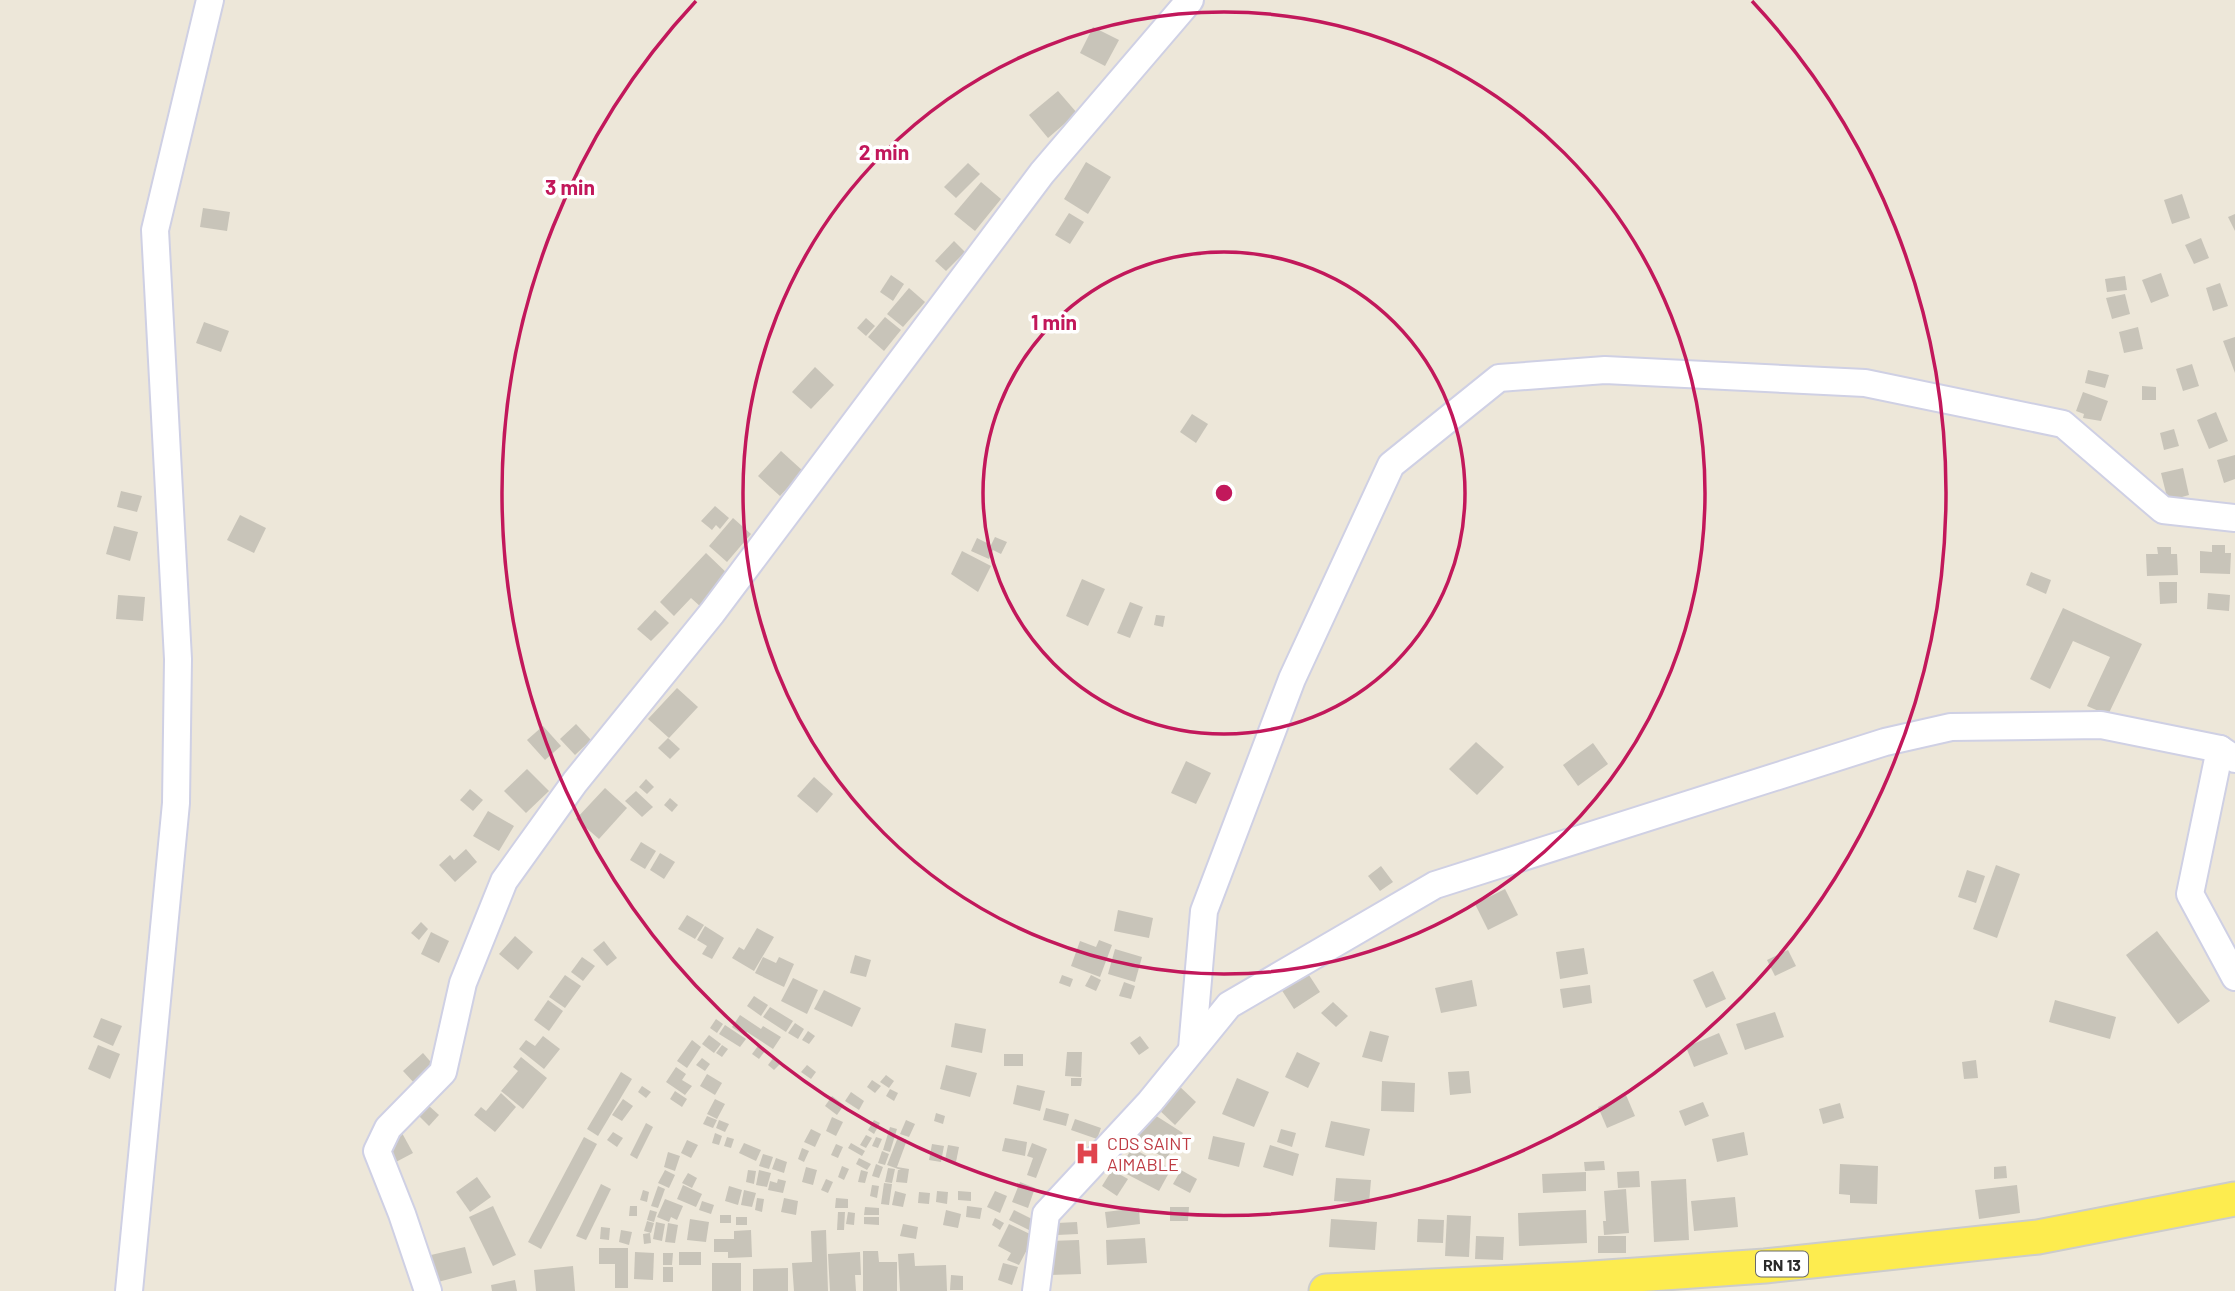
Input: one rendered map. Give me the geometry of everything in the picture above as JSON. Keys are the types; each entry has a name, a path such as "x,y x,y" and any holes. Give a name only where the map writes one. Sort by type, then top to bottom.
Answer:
{"main road":[{"name":"RN 13","path":"1326,1291 1578,1279 1765,1266 2038,1237 2235,1199"}],"street":[{"path":"129,1291 176,790 178,659 155,230 210,0"},
{"path":"428,1291 377,1151 388,1128 443,1072 463,983 504,881 575,782 712,613 1042,173 1190,0"},
{"path":"1192,1049 1204,911 1292,679 1391,465 1499,378 1605,370 1865,383 2063,424 2163,510 2235,518"},
{"path":"1036,1291 1046,1214 1150,1102 1229,1005 1436,885 1885,742 1951,727 2101,725 2228,754 2190,894 2235,977"}],"building":[{"path":"1093,27 1119,40 1105,66 1080,53"},
{"path":"1058,91 1077,113 1048,138 1029,115"},
{"path":"1086,162 1111,177 1088,214 1064,199"},
{"path":"968,163 980,174 956,198 944,187"},
{"path":"981,182 1001,199 975,231 954,214"},
{"path":"2182,194 2190,218 2172,224 2164,200"},
{"path":"203,208 230,212 227,231 200,227"},
{"path":"1069,213 1084,222 1070,244 1055,235"},
{"path":"2235,214 2235,231 2228,217"},
{"path":"2201,238 2209,258 2194,264 2185,245"},
{"path":"954,241 965,252 946,271 935,261"},
{"path":"2161,273 2169,296 2151,303 2142,280"},
{"path":"891,275 904,284 893,301 880,292"},
{"path":"2125,276 2127,290 2107,292 2105,279"},
{"path":"2220,283 2228,306 2213,311 2206,288"},
{"path":"909,288 925,302 903,327 887,314"},
{"path":"2125,294 2130,314 2112,319 2106,298"},
{"path":"885,317 901,330 884,351 868,337"},
{"path":"866,318 875,326 866,336 857,328"},
{"path":"204,322 229,331 221,352 196,343"},
{"path":"2138,327 2143,349 2124,353 2119,332"},
{"path":"2235,337 2235,373 2223,341"},
{"path":"2192,364 2199,386 2183,391 2176,369"},
{"path":"815,367 834,385 811,409 792,392"},
{"path":"2088,370 2109,375 2105,388 2085,383"},
{"path":"2142,386 2156,387 2156,400 2142,400"},
{"path":"2083,392 2108,401 2101,421 2083,418 2084,414 2076,411"},
{"path":"2216,412 2228,441 2209,449 2197,420"},
{"path":"1192,414 1208,424 1196,443 1180,432"},
{"path":"2174,429 2179,446 2164,450 2160,433"},
{"path":"781,451 803,471 780,496 758,476"},
{"path":"2235,455 2235,479 2224,483 2217,460"},
{"path":"2183,468 2189,495 2168,501 2161,473"},
{"path":"121,491 142,496 137,512 117,507"},
{"path":"715,506 729,518 720,529 716,525 712,530 701,521"},
{"path":"240,515 266,528 254,553 227,540"},
{"path":"733,518 751,534 727,562 709,546"},
{"path":"114,526 138,532 130,561 106,554"},
{"path":"995,537 1007,542 1001,554 993,550 989,559 971,551 977,538 991,545"},
{"path":"2212,545 2225,545 2225,553 2231,553 2230,574 2200,573 2200,551 2212,552"},
{"path":"2157,547 2171,547 2171,554 2177,554 2178,575 2147,576 2146,554 2158,554"},
{"path":"962,551 991,566 978,592 951,574"},
{"path":"706,553 731,577 701,607 691,598 674,616 660,602"},
{"path":"2031,572 2051,580 2046,594 2026,585"},
{"path":"1082,579 1105,589 1088,626 1066,616"},
{"path":"2159,582 2177,582 2177,603 2160,604"},
{"path":"2208,593 2230,595 2229,611 2207,609"},
{"path":"118,595 145,597 143,621 116,619"},
{"path":"1130,602 1143,607 1130,638 1117,633"},
{"path":"2063,608 2142,644 2108,715 2087,706 2110,657 2073,641 2050,689 2030,679"},
{"path":"655,610 669,623 651,641 637,629"},
{"path":"1156,615 1165,616 1163,627 1154,625"},
{"path":"677,688 698,707 669,738 648,719"},
{"path":"576,724 591,740 575,755 560,739"},
{"path":"543,726 561,746 545,760 527,740"},
{"path":"668,738 680,749 670,759 658,748"},
{"path":"1476,742 1504,767 1477,795 1449,769"},
{"path":"1593,743 1608,764 1578,786 1563,765"},
{"path":"1186,761 1211,773 1196,804 1171,793"},
{"path":"527,769 549,791 526,813 504,791"},
{"path":"814,777 833,794 817,813 797,796"},
{"path":"646,779 654,787 647,794 639,787"},
{"path":"605,788 627,808 599,839 576,819"},
{"path":"470,789 483,800 473,811 460,800"},
{"path":"636,791 653,807 642,817 625,801"},
{"path":"670,798 678,805 672,812 664,805"},
{"path":"488,811 514,826 499,851 473,836"},
{"path":"641,842 656,851 645,869 630,860"},
{"path":"466,849 477,862 455,882 439,865 450,855 454,860"},
{"path":"660,853 675,862 664,879 650,870"},
{"path":"1996,865 2020,874 1997,938 1973,929"},
{"path":"1381,866 1393,882 1380,891 1368,876"},
{"path":"1967,870 1985,876 1976,903 1958,897"},
{"path":"1505,889 1518,915 1488,930 1475,904"},
{"path":"1118,910 1153,918 1149,938 1114,931"},
{"path":"687,915 704,925 695,939 678,929"},
{"path":"421,922 428,929 419,940 411,933"},
{"path":"705,926 724,938 712,959 702,954 707,946 697,940"},
{"path":"757,928 774,937 754,971 732,958 739,947 744,950"},
{"path":"2157,931 2210,1001 2178,1024 2126,955"},
{"path":"431,932 449,941 439,963 421,954"},
{"path":"515,936 533,952 518,970 499,954"},
{"path":"1099,940 1112,945 1100,977 1071,966 1080,941 1096,947"},
{"path":"604,941 617,958 607,966 593,950"},
{"path":"1584,948 1588,974 1560,979 1556,952"},
{"path":"1115,949 1142,957 1135,982 1108,974"},
{"path":"1788,950 1796,966 1775,976 1767,960"},
{"path":"855,955 871,960 866,977 850,973"},
{"path":"582,957 595,966 583,981 571,972"},
{"path":"763,957 776,963 779,957 794,964 784,987 755,973"},
{"path":"1713,971 1726,999 1706,1008 1693,980"},
{"path":"1307,972 1320,992 1294,1009 1281,989"},
{"path":"565,975 581,986 565,1008 549,997"},
{"path":"1062,975 1073,979 1070,987 1059,983"},
{"path":"1091,975 1101,980 1096,991 1085,986"},
{"path":"793,978 818,990 807,1014 781,1001"},
{"path":"1472,980 1477,1006 1441,1013 1435,988"},
{"path":"1124,982 1135,986 1131,999 1119,996"},
{"path":"1590,985 1592,1003 1563,1008 1560,989"},
{"path":"824,990 861,1008 852,1027 814,1009"},
{"path":"754,996 768,1005 761,1016 747,1006"},
{"path":"548,1000 563,1011 549,1031 534,1020"},
{"path":"2055,1000 2116,1017 2110,1039 2049,1022"},
{"path":"1333,1002 1348,1016 1336,1027 1321,1013"},
{"path":"770,1007 793,1021 786,1032 763,1017"},
{"path":"1775,1012 1784,1037 1745,1050 1736,1024"},
{"path":"740,1015 761,1029 763,1026 781,1037 773,1049 747,1032 745,1036 732,1027"},
{"path":"101,1018 122,1026 113,1046 93,1037"},
{"path":"716,1019 723,1024 717,1033 710,1028"},
{"path":"795,1023 804,1029 798,1039 788,1033"},
{"path":"955,1023 986,1029 982,1053 951,1047"},
{"path":"725,1025 746,1039 740,1047 719,1034"},
{"path":"808,1031 815,1036 809,1044 802,1040"},
{"path":"1370,1031 1389,1036 1382,1062 1362,1057"},
{"path":"1719,1033 1728,1054 1694,1067 1686,1047"},
{"path":"709,1035 721,1044 714,1053 702,1044"},
{"path":"543,1036 560,1049 544,1069 519,1049 526,1040 535,1046"},
{"path":"1140,1036 1149,1048 1139,1055 1130,1043"},
{"path":"692,1040 701,1047 687,1068 677,1061"},
{"path":"98,1045 120,1054 110,1079 88,1069"},
{"path":"722,1045 728,1049 722,1057 716,1053"},
{"path":"758,1046 765,1051 759,1059 752,1054"},
{"path":"1067,1052 1082,1052 1081,1077 1065,1076"},
{"path":"1297,1052 1320,1063 1308,1088 1285,1077"},
{"path":"423,1053 436,1068 416,1085 403,1071"},
{"path":"1004,1054 1023,1054 1023,1066 1004,1066"},
{"path":"521,1057 547,1078 523,1109 501,1091 518,1071 513,1067"},
{"path":"774,1057 781,1063 774,1070 768,1065"},
{"path":"702,1058 710,1064 705,1071 696,1065"},
{"path":"1976,1060 1978,1078 1964,1079 1962,1062"},
{"path":"807,1065 816,1072 811,1079 801,1072"},
{"path":"946,1065 977,1073 970,1097 940,1089"},
{"path":"676,1067 686,1074 682,1080 692,1086 685,1095 666,1082"},
{"path":"1469,1071 1471,1093 1450,1095 1448,1072"},
{"path":"621,1072 632,1079 598,1136 587,1129"},
{"path":"707,1074 722,1083 715,1095 700,1086"},
{"path":"886,1075 894,1081 889,1088 880,1082"},
{"path":"1071,1078 1082,1078 1081,1086 1071,1086"},
{"path":"1237,1078 1269,1092 1254,1127 1222,1114"},
{"path":"872,1080 881,1086 875,1093 867,1087"},
{"path":"1382,1081 1415,1083 1414,1112 1381,1111"},
{"path":"1017,1085 1045,1091 1040,1111 1013,1104"},
{"path":"1178,1085 1196,1102 1175,1125 1157,1108"},
{"path":"642,1086 651,1092 646,1098 638,1092"},
{"path":"890,1089 898,1093 894,1101 886,1096"},
{"path":"675,1091 687,1099 682,1107 670,1099"},
{"path":"851,1092 864,1101 859,1110 845,1101"},
{"path":"501,1093 516,1107 495,1132 474,1115 481,1107 486,1111"},
{"path":"1626,1095 1635,1116 1607,1128 1598,1107"},
{"path":"832,1096 844,1105 837,1115 825,1106"},
{"path":"623,1099 633,1106 622,1121 612,1115"},
{"path":"715,1099 725,1104 717,1119 707,1114"},
{"path":"1703,1102 1709,1116 1685,1126 1679,1111"},
{"path":"1840,1103 1844,1118 1823,1124 1819,1109"},
{"path":"428,1105 439,1115 429,1126 418,1115"},
{"path":"1046,1108 1069,1114 1066,1126 1043,1120"},
{"path":"1150,1112 1183,1133 1166,1159 1133,1139"},
{"path":"936,1113 945,1116 943,1124 934,1121"},
{"path":"707,1116 717,1120 713,1128 703,1124"},
{"path":"832,1117 843,1122 836,1136 826,1131"},
{"path":"1075,1119 1101,1128 1097,1139 1071,1130"},
{"path":"719,1120 729,1124 725,1132 716,1128"},
{"path":"874,1120 880,1123 874,1134 868,1130"},
{"path":"906,1120 915,1124 909,1137 900,1134"},
{"path":"1331,1121 1370,1129 1364,1156 1325,1147"},
{"path":"646,1123 653,1127 637,1159 630,1155"},
{"path":"890,1127 897,1129 890,1152 883,1150"},
{"path":"811,1129 821,1134 815,1147 804,1142"},
{"path":"1281,1129 1296,1133 1292,1147 1277,1142"},
{"path":"613,1132 623,1138 617,1147 607,1140"},
{"path":"1744,1132 1748,1155 1717,1162 1712,1139"},
{"path":"402,1133 413,1153 394,1163 384,1143"},
{"path":"715,1133 722,1136 719,1145 712,1143"},
{"path":"866,1135 872,1138 866,1148 860,1145"},
{"path":"1213,1136 1245,1143 1239,1167 1208,1159"},
{"path":"584,1137 597,1144 541,1249 528,1242"},
{"path":"727,1137 734,1139 731,1148 724,1146"},
{"path":"876,1137 882,1139 878,1148 872,1146"},
{"path":"898,1137 907,1140 897,1167 909,1169 907,1183 896,1182 898,1170 901,1170 887,1165"},
{"path":"1005,1138 1027,1142 1025,1156 1002,1151"},
{"path":"687,1140 698,1145 691,1158 681,1153"},
{"path":"744,1143 761,1150 756,1161 739,1153"},
{"path":"851,1143 865,1151 862,1156 848,1148"},
{"path":"1032,1143 1047,1149 1036,1178 1027,1175 1033,1158 1027,1156"},
{"path":"836,1144 843,1147 838,1158 831,1155"},
{"path":"932,1144 944,1146 941,1162 929,1160"},
{"path":"948,1145 959,1147 956,1162 945,1160"},
{"path":"1270,1145 1299,1154 1293,1176 1263,1167"},
{"path":"802,1148 809,1151 804,1162 798,1159"},
{"path":"1132,1148 1171,1169 1159,1191 1119,1170"},
{"path":"882,1151 889,1154 885,1165 878,1163"},
{"path":"668,1152 680,1156 675,1171 664,1167"},
{"path":"763,1154 773,1157 769,1169 759,1166"},
{"path":"776,1158 787,1162 784,1173 772,1169"},
{"path":"859,1158 871,1164 867,1170 856,1164"},
{"path":"1604,1161 1605,1170 1585,1171 1584,1162"},
{"path":"876,1164 883,1167 879,1178 872,1176"},
{"path":"1840,1164 1878,1166 1877,1204 1850,1203 1850,1195 1839,1194"},
{"path":"842,1166 849,1169 844,1180 838,1177"},
{"path":"2006,1166 2007,1178 1994,1179 1994,1167"},
{"path":"806,1167 817,1170 813,1185 802,1182"},
{"path":"888,1168 895,1169 892,1183 885,1182"},
{"path":"665,1170 675,1175 669,1188 658,1183"},
{"path":"748,1170 756,1171 754,1184 746,1182"},
{"path":"759,1170 771,1173 767,1187 756,1185"},
{"path":"861,1170 868,1172 865,1183 858,1182"},
{"path":"1112,1170 1128,1179 1117,1196 1102,1186"},
{"path":"1181,1170 1197,1179 1190,1193 1173,1184"},
{"path":"1639,1171 1640,1187 1618,1188 1617,1172"},
{"path":"1586,1172 1586,1191 1543,1193 1542,1174"},
{"path":"688,1173 697,1178 692,1188 682,1183"},
{"path":"477,1177 491,1197 470,1212 456,1192"},
{"path":"1336,1178 1371,1180 1369,1203 1334,1201"},
{"path":"778,1179 786,1181 783,1193 768,1190 770,1181 777,1183"},
{"path":"826,1179 833,1182 828,1193 821,1190"},
{"path":"1686,1179 1689,1240 1654,1242 1651,1181"},
{"path":"1020,1182 1035,1188 1028,1208 1012,1202"},
{"path":"884,1183 892,1184 889,1205 881,1204"},
{"path":"601,1184 611,1189 586,1240 576,1236"},
{"path":"683,1185 702,1194 696,1207 677,1199"},
{"path":"872,1185 879,1186 877,1198 870,1196"},
{"path":"2017,1185 2020,1213 1979,1219 1975,1190"},
{"path":"658,1186 665,1189 658,1208 651,1206"},
{"path":"729,1186 742,1190 738,1205 725,1201"},
{"path":"1626,1189 1629,1233 1604,1235 1604,1191"},
{"path":"643,1190 649,1192 647,1202 640,1200"},
{"path":"744,1190 756,1193 752,1207 741,1205"},
{"path":"895,1191 906,1194 903,1207 892,1205"},
{"path":"937,1191 948,1192 947,1204 936,1202"},
{"path":"958,1191 971,1192 971,1201 958,1200"},
{"path":"995,1191 1007,1196 1000,1213 987,1207"},
{"path":"919,1192 930,1193 929,1204 918,1203"},
{"path":"1735,1197 1738,1227 1694,1231 1691,1201"},
{"path":"757,1198 764,1199 762,1212 755,1210"},
{"path":"784,1198 798,1201 796,1215 781,1212"},
{"path":"836,1198 848,1199 848,1208 835,1208"},
{"path":"665,1199 683,1206 677,1220 671,1217 669,1222 657,1217"},
{"path":"702,1201 714,1205 711,1214 699,1210"},
{"path":"493,1206 516,1255 493,1266 469,1217"},
{"path":"630,1206 637,1206 637,1216 629,1216"},
{"path":"967,1206 982,1208 980,1219 966,1217"},
{"path":"865,1207 879,1208 879,1215 864,1215"},
{"path":"1170,1207 1189,1207 1188,1221 1170,1221"},
{"path":"1139,1208 1140,1224 1107,1228 1105,1212"},
{"path":"650,1210 657,1212 654,1222 647,1220"},
{"path":"946,1210 961,1214 958,1228 943,1225"},
{"path":"1014,1210 1034,1220 1029,1230 1009,1220"},
{"path":"1586,1210 1587,1243 1519,1246 1518,1213"},
{"path":"838,1212 845,1212 844,1230 837,1230"},
{"path":"848,1212 855,1213 854,1225 846,1224"},
{"path":"720,1215 731,1215 731,1223 720,1223"},
{"path":"1447,1215 1471,1216 1469,1257 1445,1256"},
{"path":"736,1217 747,1217 747,1225 736,1225"},
{"path":"864,1217 879,1217 879,1225 864,1224"},
{"path":"995,1218 1004,1223 1000,1230 992,1225"},
{"path":"690,1219 709,1222 706,1242 687,1240"},
{"path":"1331,1219 1377,1222 1375,1250 1329,1247"},
{"path":"1418,1219 1444,1220 1443,1243 1417,1242"},
{"path":"647,1221 654,1223 651,1233 644,1231"},
{"path":"656,1222 665,1224 662,1241 653,1239"},
{"path":"1077,1222 1078,1234 1057,1235 1057,1223"},
{"path":"668,1223 678,1225 675,1243 665,1242"},
{"path":"903,1224 918,1227 916,1239 900,1236"},
{"path":"1009,1224 1034,1236 1019,1265 1007,1260 1011,1253 998,1246"},
{"path":"601,1227 610,1228 609,1240 600,1239"},
{"path":"621,1230 632,1232 629,1245 619,1242"},
{"path":"751,1230 752,1257 728,1258 728,1252 714,1252 714,1239 734,1239 734,1231"},
{"path":"826,1230 828,1291 794,1291 792,1263 812,1262 811,1231"},
{"path":"650,1233 651,1243 644,1244 643,1234"},
{"path":"1476,1236 1504,1237 1503,1260 1475,1259"},
{"path":"1598,1236 1626,1236 1626,1253 1598,1253"},
{"path":"1145,1238 1147,1263 1107,1265 1106,1240"},
{"path":"1079,1240 1081,1274 1050,1275 1049,1241"},
{"path":"465,1247 472,1273 438,1282 431,1255"},
{"path":"599,1248 628,1248 628,1288 615,1288 615,1264 599,1264"},
{"path":"863,1251 878,1251 879,1262 897,1262 897,1291 863,1291"},
{"path":"635,1252 654,1253 653,1280 634,1279"},
{"path":"679,1252 701,1252 701,1265 679,1265"},
{"path":"860,1252 861,1275 855,1275 856,1291 830,1291 828,1254"},
{"path":"663,1253 673,1253 672,1265 663,1265"},
{"path":"914,1253 915,1266 946,1265 947,1291 900,1291 898,1254"},
{"path":"712,1263 741,1263 741,1291 712,1291"},
{"path":"1003,1263 1018,1267 1012,1285 998,1280"},
{"path":"573,1266 575,1291 536,1291 534,1270"},
{"path":"663,1267 673,1267 673,1282 663,1282"},
{"path":"788,1268 788,1291 753,1291 753,1269"},
{"path":"951,1275 963,1276 963,1290 950,1290"},
{"path":"515,1280 517,1291 492,1291 491,1285"}],"place":[{"name":"CDS SAINT AIMABLE","path":"1087,1153"}]}
